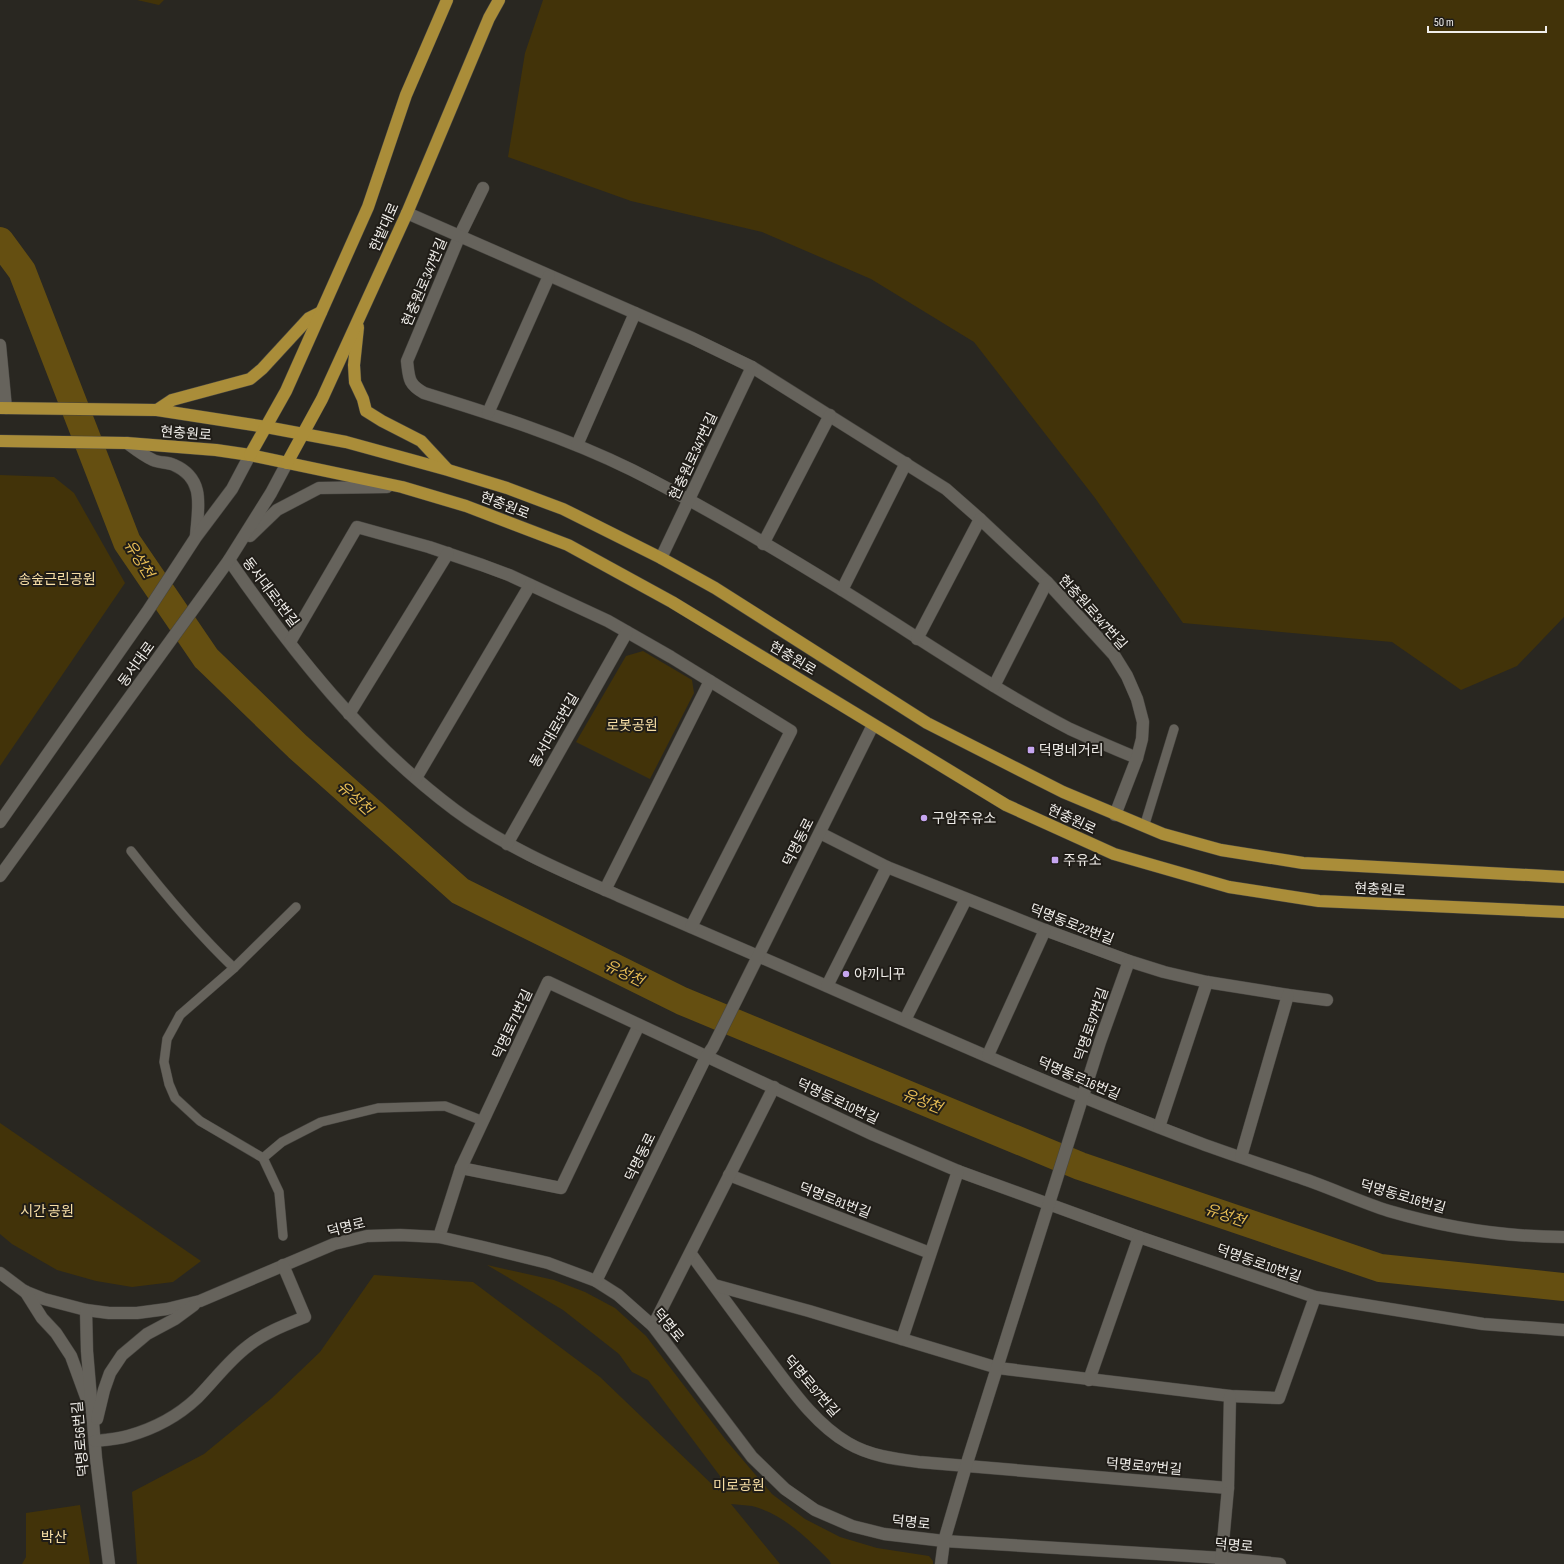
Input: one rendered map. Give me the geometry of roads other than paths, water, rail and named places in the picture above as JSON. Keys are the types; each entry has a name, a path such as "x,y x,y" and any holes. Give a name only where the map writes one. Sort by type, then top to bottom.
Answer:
{"main road":[{"name":"한밭대로","path":"250,455 286,391 368,207 406,95 447,0"},
{"name":"한밭대로","path":"287,463 322,399 407,213 489,18 499,0"},
{"path":"157,410 172,400 250,379 267,364 309,318 321,312"},
{"path":"359,318 354,364 355,382 363,399 366,411 420,441 448,470"},
{"name":"현충원로","path":"3,408 157,410 266,426 346,442 507,488 562,509 661,558 715,588 927,723 1063,792 1163,834 1221,850 1303,863 1564,877"},
{"name":"현충원로","path":"0,441 127,443 216,450 250,455 402,486 466,506 568,545 678,606 1006,804 1114,854 1229,888 1319,901 1564,912"}],"street":[{"name":"현충원로347번길","path":"483,188 460,235 407,361 409,375 413,386 424,393 488,413"},
{"name":"현충원로347번길","path":"407,213 692,338 752,367 946,488 980,518 1047,582 1114,655 1127,676 1137,699 1143,722 1142,739 1137,758 1115,815"},
{"path":"549,276 488,413 535,428 577,445 631,470 689,500 842,590 917,639 994,686 1070,729 1137,758"},
{"path":"577,445 635,314"},
{"path":"0,346 3,408"},
{"name":"현충원로347번길","path":"661,558 752,367"},
{"path":"763,544 830,415"},
{"path":"127,443 154,461 173,465 179,468 184,471 193,481 198,494 199,511 196,537"},
{"name":"동서대로","path":"0,822 147,612 196,537 232,489 250,455"},
{"name":"동서대로","path":"0,876 229,560 271,493 287,463"},
{"path":"842,590 906,463"},
{"path":"229,560 260,525 278,510 319,488 402,486"},
{"path":"917,639 980,518"},
{"name":"동서대로5번길","path":"290,642 357,527 448,553"},
{"path":"349,714 448,553 502,573 608,621 791,731 691,927"},
{"name":"동서대로5번길","path":"229,560 266,613 327,690 373,740 454,809 507,844 605,890 758,956"},
{"path":"994,686 1047,582"},
{"path":"416,778 530,585"},
{"name":"동서대로5번길","path":"507,844 627,632"},
{"path":"605,890 710,681"},
{"name":"덕명동로","path":"596,1281 873,725"},
{"name":"덕명동로22번길","path":"820,833 887,867 1045,930 1129,961 1164,972 1207,982 1327,1000"},
{"path":"827,986 887,867"},
{"path":"905,1020 966,899"},
{"path":"988,1056 1045,930"},
{"name":"덕명동로16번길","path":"758,956 1083,1097 1200,1143 1300,1177 1389,1211 1439,1223 1508,1234 1564,1237"},
{"name":"덕명로97번길","path":"1049,1205 1083,1097 1129,961"},
{"name":"덕명로71번길","path":"439,1237 461,1168 548,982 638,1025 710,1052"},
{"path":"1159,1127 1207,982"},
{"path":"1241,1157 1288,995"},
{"path":"461,1168 561,1188 638,1025"},
{"name":"덕명동로10번길","path":"710,1052 774,1087 874,1135 958,1171 1139,1237 1315,1297 1483,1324 1564,1330"},
{"path":"653,1326 691,1254 774,1087"},
{"path":"902,1340 958,1171"},
{"name":"덕명로81번길","path":"730,1175 930,1253"},
{"path":"941,1564 944,1541 966,1466 1049,1205"},
{"name":"덕명로","path":"0,1273 24,1290 44,1300 86,1310 109,1313 137,1313 167,1309 200,1301 334,1244 367,1236 400,1235 439,1237 548,1264 596,1281 618,1295 653,1326 752,1457 785,1489 815,1510 852,1526 884,1534 944,1541 1280,1564"},
{"path":"1089,1380 1139,1237"},
{"name":"덕명로97번길","path":"691,1254 794,1393 816,1417 848,1443 889,1458 1228,1488"},
{"path":"95,1435 127,1436 152,1428 178,1413 196,1398 223,1368 248,1345 275,1330 305,1317 283,1265"},
{"path":"714,1285 809,1311 998,1368 1230,1396 1279,1398 1315,1297"},
{"path":"24,1290 42,1318 56,1333 71,1356 84,1388 95,1435"},
{"path":"95,1435 104,1390 110,1372 122,1355 147,1334 175,1319 200,1301"},
{"name":"덕명로56번길","path":"86,1310 87,1351 109,1564"},
{"path":"1222,1561 1228,1488 1230,1396"}],"lane":[{"path":"1144,827 1174,729"},
{"path":"131,851 164,894 208,943 234,968"},
{"path":"283,1236 279,1192 263,1158 200,1121 175,1098 164,1062 167,1039 180,1015 234,968 296,907"},
{"path":"263,1158 282,1142 321,1122 378,1108 445,1106 483,1121"}],"waterway":[{"name":"유성천","path":"0,241 22,271 127,542 206,658 298,747 460,891 682,1001 1080,1166 1380,1268 1564,1287"}],"place":[{"name":"덕명네거리","path":"1031,750"},
{"name":"구암주유소","path":"924,818"},
{"name":"주유소","path":"1055,860"},
{"name":"야끼니꾸","path":"846,974"}],"park label":[{"name":"송숲근린공원","path":"57,579"},
{"name":"로봇공원","path":"632,725"},
{"name":"시간 공원","path":"47,1211"},
{"name":"미로공원","path":"739,1485"},
{"name":"박산","path":"54,1537"}]}
